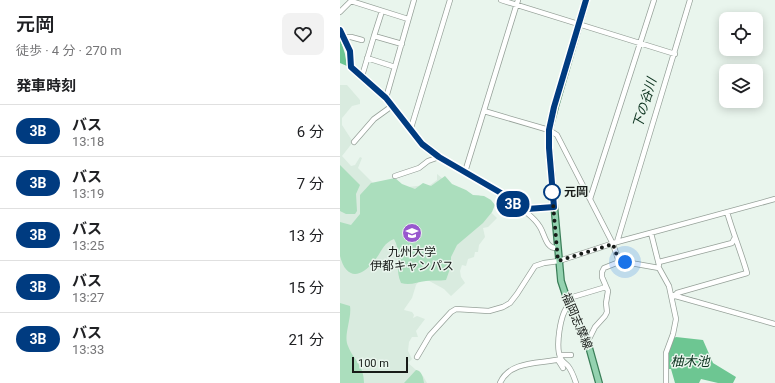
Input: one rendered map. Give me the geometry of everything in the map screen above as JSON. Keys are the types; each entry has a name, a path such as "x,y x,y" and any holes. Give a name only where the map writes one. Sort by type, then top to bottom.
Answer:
{"main road":[{"name":"福岡志摩線","path":"586,0 554,107 549,130 549,148 561,281 569,305 587,340 599,383"}],"street":[{"path":"340,12 352,0 408,18"},
{"path":"386,98 414,0"},
{"path":"411,128 450,0"},
{"path":"501,0 517,2 579,24 672,53"},
{"path":"590,199 654,0"},
{"path":"615,243 672,53 690,0"},
{"path":"465,172 517,2"},
{"path":"362,76 382,10"},
{"path":"340,30 350,51 351,67 386,98 422,144 439,157 501,193 510,202 527,209 554,207"},
{"path":"374,36 402,44"},
{"path":"344,37 362,40"},
{"path":"367,58 395,67"},
{"path":"354,142 374,119 392,106"},
{"path":"484,111 549,130 557,135 590,199 615,243 619,262"},
{"path":"396,176 419,168 439,157"},
{"path":"418,357 430,335 451,312 456,309 489,311 510,303 535,266 558,261 615,243 775,199"},
{"path":"527,209 527,213 540,227 549,246 557,248"},
{"path":"672,296 677,293 747,273 738,243 734,239 727,212"},
{"path":"651,233 659,262 659,268 669,286 672,296 676,319 673,334 666,353 666,383"},
{"path":"659,262 732,243 734,239"},
{"path":"587,340 595,327 606,316 608,291 602,277 604,268 619,262 659,268"},
{"path":"566,298 606,287"},
{"path":"672,296 775,324"},
{"path":"563,368 558,344 565,308 569,305"},
{"path":"500,383 506,373 528,363 571,355"},
{"path":"560,358 574,375 576,383"}],"shaded area":[{"name":"九州大学 伊都キャンパス","path":"340,85 347,85 360,100 360,104 352,106 342,118 342,125 353,142 342,156 351,166 355,165 360,157 362,158 358,168 373,183 364,195 392,179 396,186 400,188 425,185 429,186 437,180 437,174 466,198 473,195 479,195 480,196 477,199 497,218 488,227 483,228 485,237 479,245 478,252 475,252 474,257 468,259 466,266 462,265 460,271 461,277 465,283 451,296 444,289 422,277 416,285 412,298 404,310 412,312 414,315 413,318 417,316 425,319 416,331 418,337 412,337 409,342 408,351 412,359 408,363 423,376 427,383 340,383"},
{"path":"340,165 360,185 356,194 357,211 355,214 346,214 340,211"},
{"path":"445,176 452,184 473,195 484,196 491,200 495,205 492,212 483,223 457,245 451,257 451,266 446,280 410,284 401,283 398,272 397,249 394,239 387,243 377,258 364,271 354,274 350,273 346,269 340,256 340,222 351,225 360,214 360,195 371,183 395,178 402,184 415,189 423,183 431,186"},
{"path":"340,303 350,306 350,316 346,337 350,351 361,367 364,383 340,383"},
{"path":"416,370 421,373 424,383 404,383"}],"water":[{"path":"340,38 345,54 347,66 340,63"},
{"name":"柚木池","path":"674,338 703,340 713,363 736,377 733,383 718,383 701,379 699,383 675,383 671,369 668,369 668,353"}],"bus line":[{"name":"3B","path":"340,30 350,51 351,67 386,98 422,144 439,157 501,193 510,202 522,208 536,209 554,207 549,130 554,107 586,0"}],"place":[{"name":"元岡","path":"552,192"},
{"name":"九州大学 伊都キャンパス","path":"412,233"}],"route":[{"path":"552,192 558,261 613,244 619,262 625,262"}],"water label":[{"name":"下の谷川","path":"644,103"}]}
